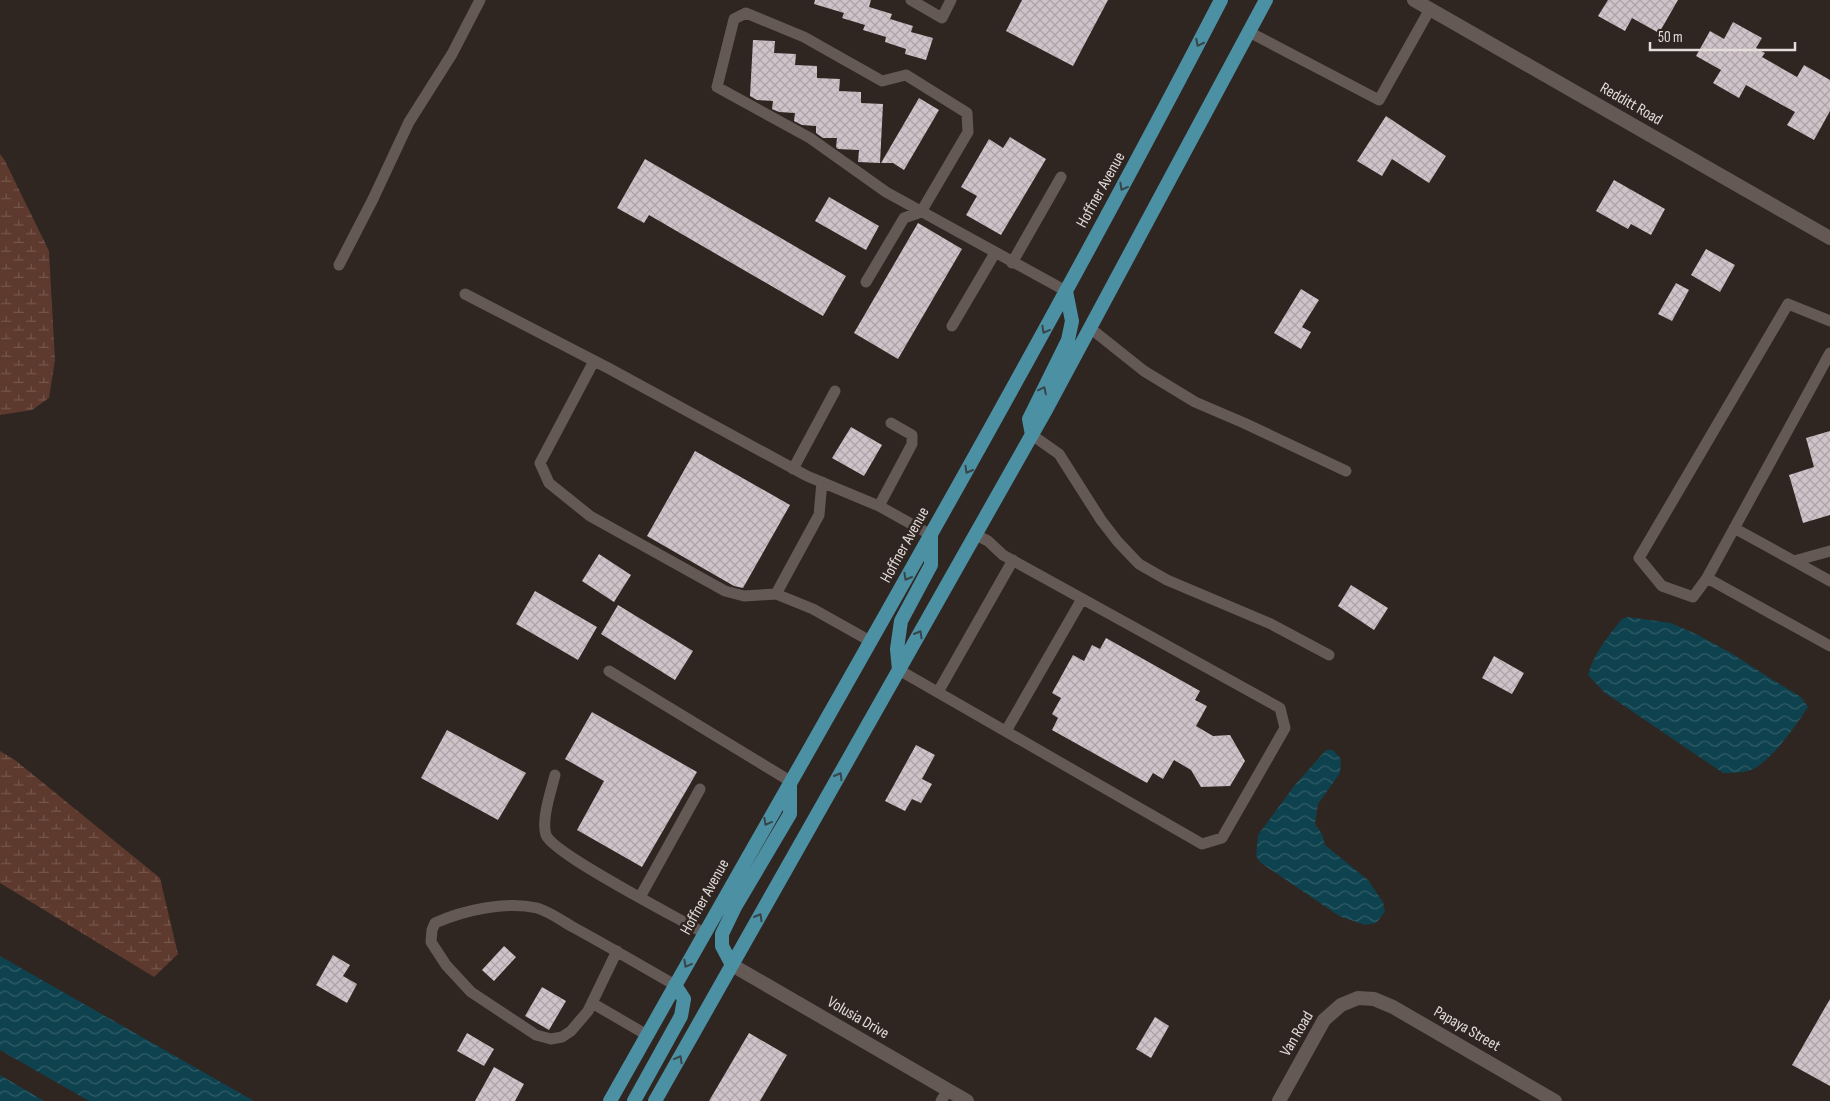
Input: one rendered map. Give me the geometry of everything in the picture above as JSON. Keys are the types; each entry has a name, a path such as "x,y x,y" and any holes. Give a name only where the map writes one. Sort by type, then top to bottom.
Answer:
{"main road":[{"name":"Hoffner Avenue","path":"610,1101 988,434 1157,123 1221,0"},
{"path":"655,1101 1032,435 1266,0"},
{"path":"1032,435 1029,419 1068,340 1072,321 1066,291"},
{"path":"899,670 897,649 900,621 931,565 931,535"},
{"path":"732,964 722,946 722,934 735,907 790,814 790,781"},
{"path":"634,1101 680,1016 684,999 675,986"}],"street":[{"name":"Redditt Road","path":"1414,0 1830,238"},
{"name":"Volusia Drive","path":"732,964 944,1096 967,1101"},
{"name":"Van Road","path":"1279,1101 1324,1020 1341,1005 1358,998"},
{"name":"Papaya Street","path":"1358,998 1374,999 1393,1007 1555,1101"}],"lane":[{"path":"339,265 373,200 410,122 452,54 480,0"},
{"path":"911,0 942,18 951,0"},
{"path":"1249,32 1379,100 1430,9"},
{"path":"866,282 904,218 921,212 968,132 967,113 906,75 882,81 804,37 746,13 734,19 718,87 810,138 886,192 921,212 995,253 1012,263 1066,291"},
{"path":"1012,263 1061,177"},
{"path":"952,326 995,253"},
{"path":"465,294 594,360 793,469 879,506 931,535"},
{"path":"1830,321 1788,304 1639,558 1662,586 1693,597 1707,578 1830,353"},
{"path":"1090,328 1144,371 1194,402 1244,423 1346,471"},
{"path":"594,360 540,463 548,483 590,516 725,591 744,596 776,594 813,609 870,641"},
{"path":"793,469 835,391"},
{"path":"879,506 912,444 912,435 891,423"},
{"path":"1032,435 1060,454 1101,520 1118,542 1139,564 1168,580 1270,624 1329,655"},
{"path":"776,594 819,515 822,482"},
{"path":"1734,528 1830,581"},
{"path":"899,670 1202,844 1222,838 1285,728 1280,708 1003,555 988,541 976,535"},
{"path":"1794,561 1830,550"},
{"path":"938,692 1014,560"},
{"path":"1707,578 1830,646"},
{"path":"1006,732 1082,599"},
{"path":"609,671 790,781"},
{"path":"555,776 545,817 546,836 556,848 704,933"},
{"path":"640,897 700,789"},
{"path":"617,951 588,1011 571,1031 562,1037 552,1039 536,1035 471,992 446,965 431,942 435,923 448,917 481,909 514,906 538,908 617,951 675,986"},
{"path":"592,1003 647,1035"}],"green space":[{"path":"0,154 49,251 55,360 49,398 32,410 0,415"},
{"path":"0,751 15,760 160,878 178,954 154,977 0,883"}],"water":[{"path":"1628,617 1671,623 1698,635 1731,653 1801,697 1808,707 1779,747 1765,761 1745,772 1723,773 1605,693 1588,675 1602,645 1622,619"},
{"path":"1326,750 1333,750 1341,759 1340,773 1318,804 1315,824 1322,834 1325,845 1368,880 1383,902 1385,912 1376,923 1365,925 1339,916 1261,863 1256,856 1258,835 1294,786"},
{"path":"0,956 254,1101 89,1101 0,1050"},
{"path":"0,1075 44,1101 0,1101"}],"building":[{"path":"815,0 871,0 869,7 892,14 890,19 913,26 911,32 933,38 926,60 905,54 906,49 885,42 886,37 863,30 865,25 842,18 844,13 814,4"},
{"path":"1022,0 1108,0 1073,66 1006,31"},
{"path":"1608,0 1678,0 1659,33 1632,18 1625,31 1598,16"},
{"path":"1733,22 1762,38 1756,48 1765,53 1762,57 1797,77 1804,65 1830,80 1830,111 1814,140 1787,125 1795,112 1746,85 1739,98 1713,83 1721,70 1696,56 1710,31 1724,39"},
{"path":"753,40 775,41 774,53 796,54 795,65 817,66 817,78 840,79 839,91 861,92 861,103 883,104 880,163 858,162 859,150 838,149 836,147 837,138 823,138 816,133 816,126 802,125 794,121 795,113 779,112 772,109 773,101 757,100 750,96"},
{"path":"919,98 939,110 904,170 893,163 881,163"},
{"path":"1386,116 1446,156 1429,183 1392,159 1382,176 1357,161"},
{"path":"1010,137 1046,159 1001,235 966,215 977,196 961,187 989,139 1003,148"},
{"path":"645,159 846,276 823,316 649,215 644,223 617,208"},
{"path":"1614,180 1665,209 1651,235 1631,224 1628,229 1596,211"},
{"path":"829,197 879,226 866,250 815,221"},
{"path":"918,223 962,249 898,359 854,333"},
{"path":"1706,249 1735,265 1720,292 1691,275"},
{"path":"1676,283 1689,290 1672,321 1658,314"},
{"path":"1301,289 1319,300 1302,327 1311,332 1301,349 1274,333"},
{"path":"851,427 882,445 864,476 832,458"},
{"path":"1830,431 1830,515 1803,523 1789,475 1814,467 1806,438"},
{"path":"695,451 790,505 743,588 734,586 647,536"},
{"path":"599,554 631,575 614,602 582,581"},
{"path":"1351,585 1388,608 1374,630 1338,606"},
{"path":"535,591 597,627 578,660 516,624"},
{"path":"618,605 693,651 675,680 601,634"},
{"path":"1106,638 1200,691 1195,700 1207,706 1196,726 1213,736 1230,735 1245,761 1230,786 1201,787 1191,770 1174,760 1163,779 1153,773 1147,783 1052,730 1058,718 1052,714 1061,698 1052,693 1073,655 1084,661 1092,645 1100,649"},
{"path":"1494,656 1524,673 1512,694 1482,678"},
{"path":"592,712 697,772 642,867 577,830 604,781 565,759"},
{"path":"447,730 526,773 498,820 421,778"},
{"path":"916,745 935,755 922,779 932,784 921,803 912,799 905,811 885,801"},
{"path":"504,946 516,957 494,981 482,970"},
{"path":"333,955 350,965 343,976 357,984 347,1003 316,985"},
{"path":"542,987 566,1001 549,1030 525,1016"},
{"path":"1830,999 1830,1086 1792,1065"},
{"path":"1155,1017 1169,1026 1151,1058 1136,1049"},
{"path":"467,1033 494,1049 484,1066 457,1051"},
{"path":"749,1033 787,1055 760,1101 709,1101"},
{"path":"494,1067 524,1084 515,1101 475,1101"}]}
